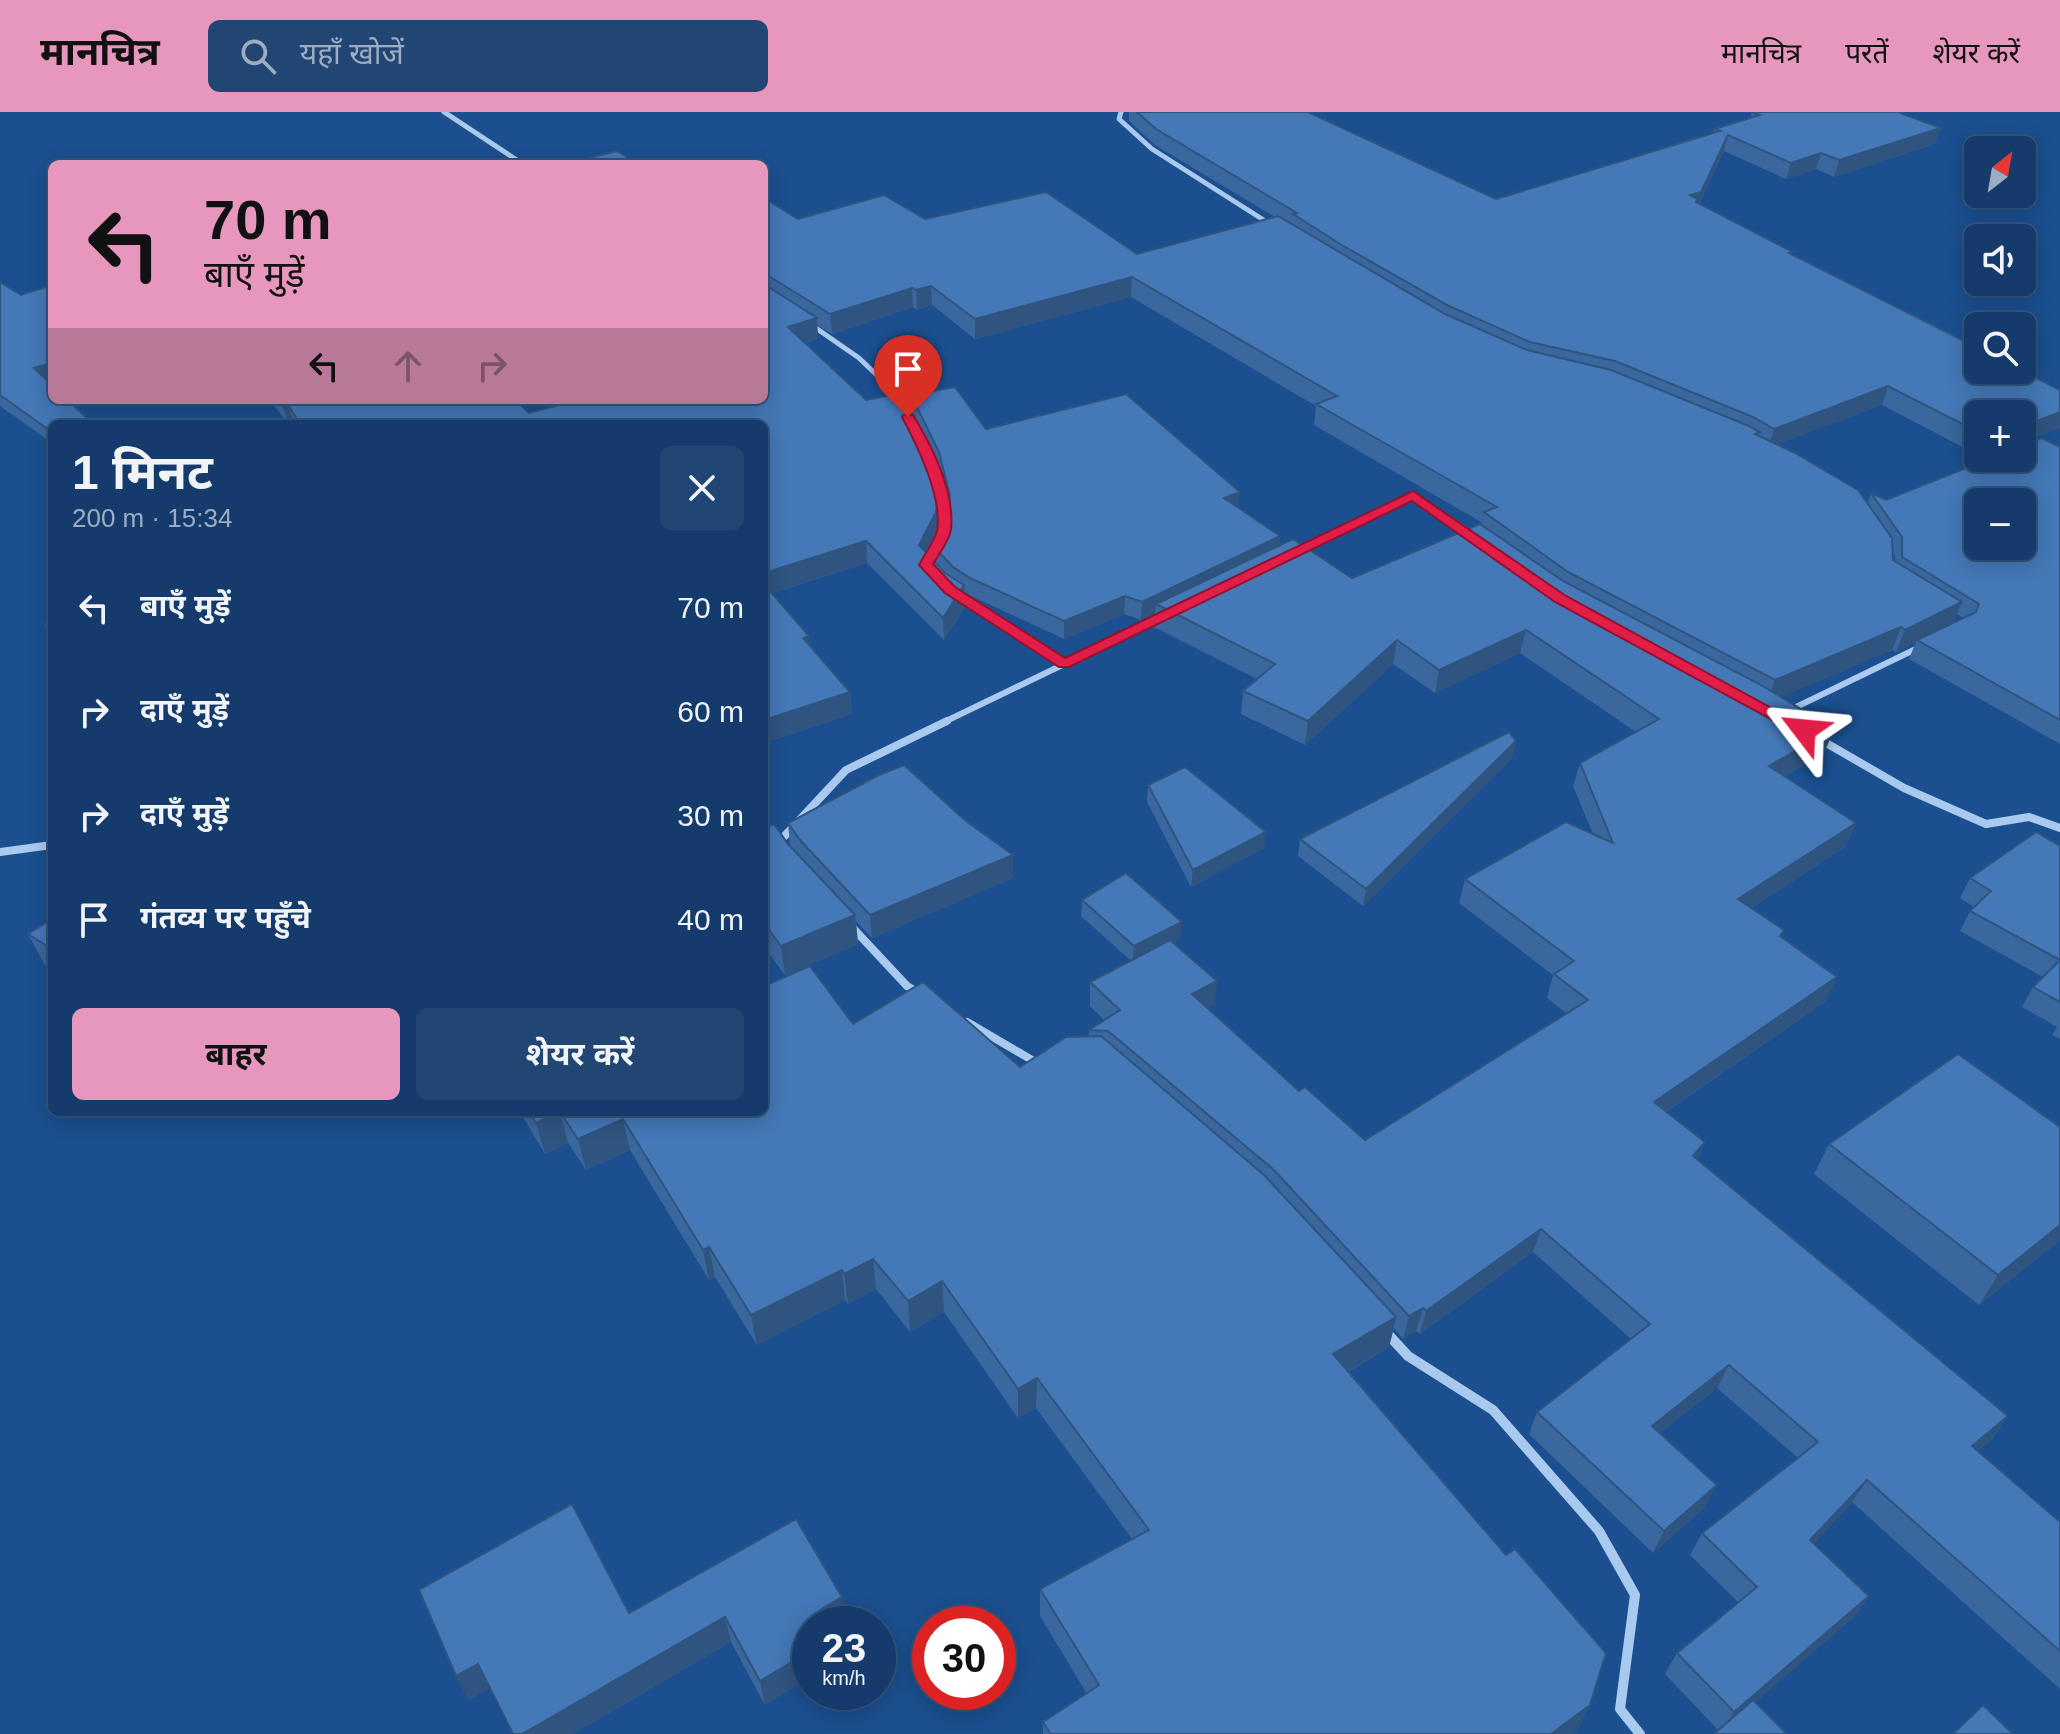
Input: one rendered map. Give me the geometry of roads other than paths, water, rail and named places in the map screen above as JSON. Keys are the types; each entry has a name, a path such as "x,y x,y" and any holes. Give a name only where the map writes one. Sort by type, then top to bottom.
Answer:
{"street":[{"path":"444,112 517,160"},
{"path":"1121,112 1119,119 1152,149 1285,234"},
{"path":"806,322 851,353 893,391 901,404"},
{"path":"927,457 941,496 944,532 926,565 934,573"},
{"path":"1283,559 1413,495 1482,541"},
{"path":"950,590 1064,664"},
{"path":"768,844 779,842 846,770 1177,610"},
{"path":"1779,716 1926,644"},
{"path":"1817,738 1904,788 1986,824 2029,817 2060,828"},
{"path":"779,842 788,855"},
{"path":"0,852 48,846"},
{"path":"847,922 907,986 932,1001"},
{"path":"957,1017 1034,1063 1047,1062"},
{"path":"1377,1323 1408,1356 1493,1410 1599,1531 1635,1595 1620,1709 1640,1734"}]}
